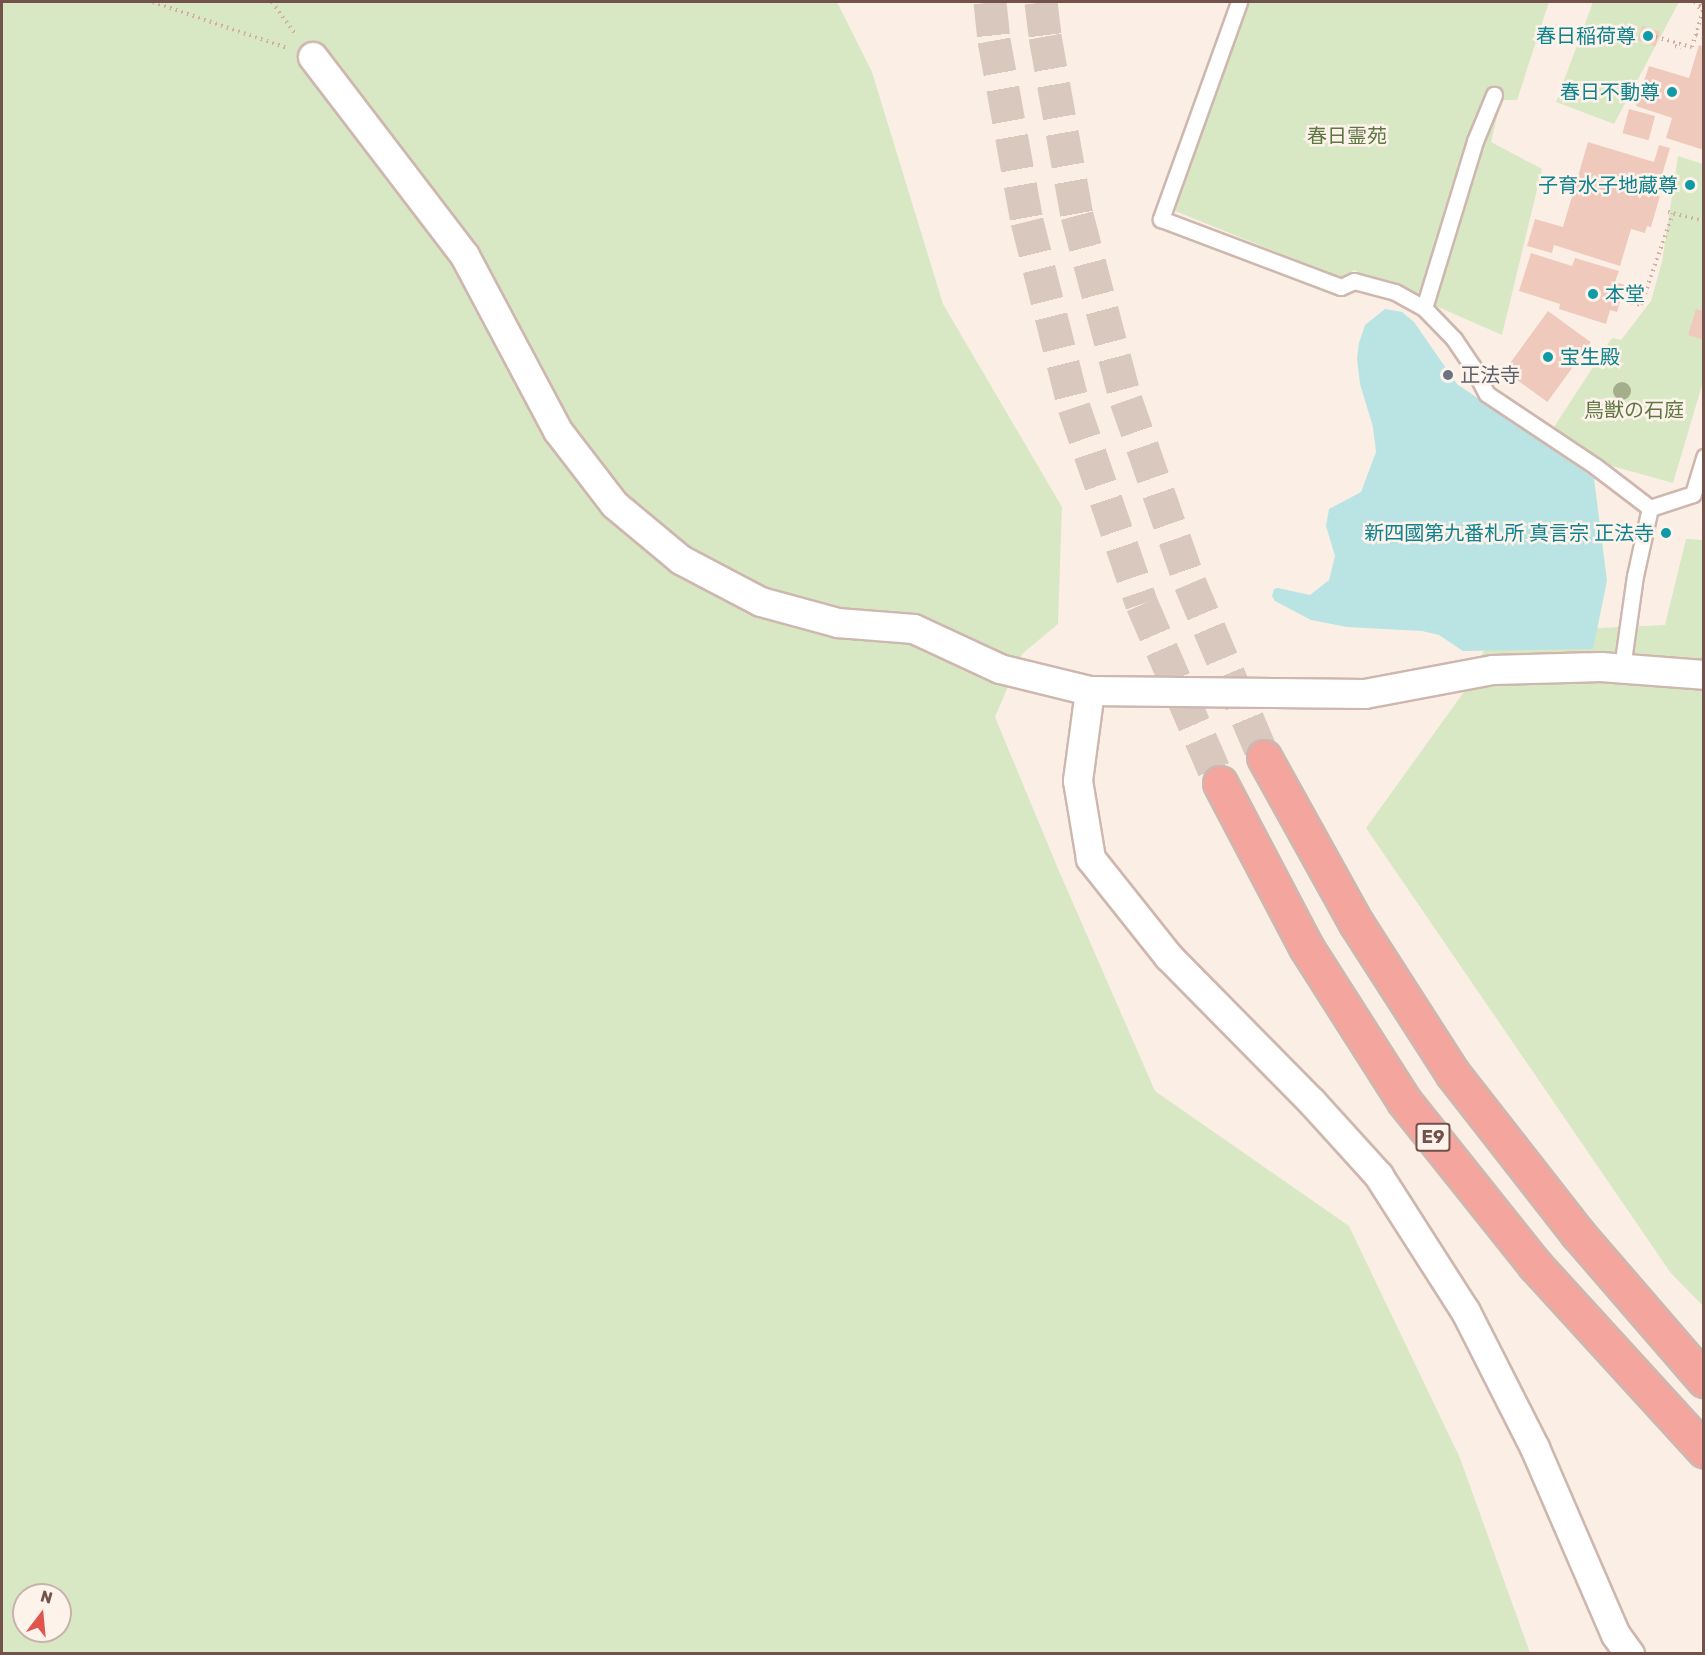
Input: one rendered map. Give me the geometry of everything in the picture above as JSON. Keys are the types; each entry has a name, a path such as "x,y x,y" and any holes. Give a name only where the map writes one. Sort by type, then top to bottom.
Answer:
{"highway":[{"path":"1264,757 1356,923 1453,1074 1578,1234 1704,1380"},
{"name":"E9","path":"1220,783 1306,947 1404,1101 1534,1265 1704,1450"}],"street":[{"path":"313,57 465,256 558,431 615,505 681,560 761,603 838,623 914,629 1000,669 1090,691 1365,694 1493,670 1622,668 1704,675"},
{"path":"1090,691 1078,781 1091,859 1169,957 1312,1102 1379,1176 1466,1312 1535,1448 1616,1635 1630,1653"}],"lane":[{"path":"1239,2 1161,219 1341,287 1354,280 1395,292 1424,308 1454,339 1487,393 1595,466 1650,508"},
{"path":"1424,308 1475,141 1494,94"},
{"path":"1650,508 1693,494 1704,458"},
{"path":"1622,668 1635,576 1650,508"}],"path":[{"path":"153,2 313,57"},
{"path":"272,2 313,57"},
{"path":"1695,2 1704,15"},
{"path":"1656,37 1692,47 1703,11 1699,2"},
{"path":"1696,35 1704,38"},
{"path":"1675,46 1681,48"},
{"path":"1626,301 1641,305 1671,212 1704,221"}],"green space":[{"path":"2,2 837,2 872,72 943,304 1062,507 1058,624 1022,654 995,717 1059,871 1155,1091 1349,1226 1460,1458 1530,1653 2,1654"},
{"name":"春日霊苑","path":"1248,2 1549,2 1517,100 1501,100 1491,142 1542,169 1502,335 1354,270 1341,278 1175,211"},
{"path":"1593,2 1679,2 1614,124 1556,102"},
{"name":"鳥獣の石庭","path":"1678,156 1703,164 1703,382 1673,483 1612,466 1554,427 1612,338 1621,340 1651,301 1662,262"},
{"path":"1686,539 1703,540 1703,1306 1670,1272 1366,828 1466,689 1492,633 1665,625"}],"water":[{"path":"1385,309 1402,312 1414,322 1457,384 1594,478 1607,581 1593,649 1463,651 1439,635 1422,631 1347,627 1311,620 1275,601 1272,596 1274,589 1310,595 1329,580 1335,556 1326,526 1329,509 1361,492 1376,452 1373,427 1360,384 1357,359 1365,325"}],"building":[{"name":"春日稲荷尊","path":"1642,26 1660,32 1655,46 1637,40"},
{"name":"春日不動尊","path":"1699,45 1704,47 1704,150 1666,138 1672,118 1636,106 1649,66 1689,78"},
{"path":"1629,109 1655,116 1649,140 1623,133"},
{"path":"1588,142 1654,162 1659,145 1670,148 1656,195 1660,196 1651,227 1647,226 1645,233 1631,229 1620,266 1554,245 1552,253 1527,246 1535,219 1563,227"},
{"name":"本堂","path":"1531,253 1572,266 1575,258 1619,271 1615,282 1625,285 1617,312 1610,310 1606,324 1559,309 1560,304 1519,291"},
{"path":"1696,309 1704,311 1704,340 1688,335"},
{"name":"宝生殿","path":"1548,311 1591,342 1547,402 1505,371"}],"tunnel":[{"path":"990,2 994,40 1027,221 1074,407 1142,604 1220,783"},
{"path":"1041,2 1077,215 1126,400 1190,583 1264,757"}],"place":[{"name":"春日稲荷尊","path":"1648,36"},
{"name":"春日不動尊","path":"1672,92"},
{"name":"子育水子地蔵尊","path":"1690,185"},
{"name":"本堂","path":"1593,294"},
{"name":"宝生殿","path":"1548,357"},
{"name":"正法寺","path":"1448,375"},
{"name":"新四國第九番札所 真言宗 正法寺","path":"1666,533"}]}
